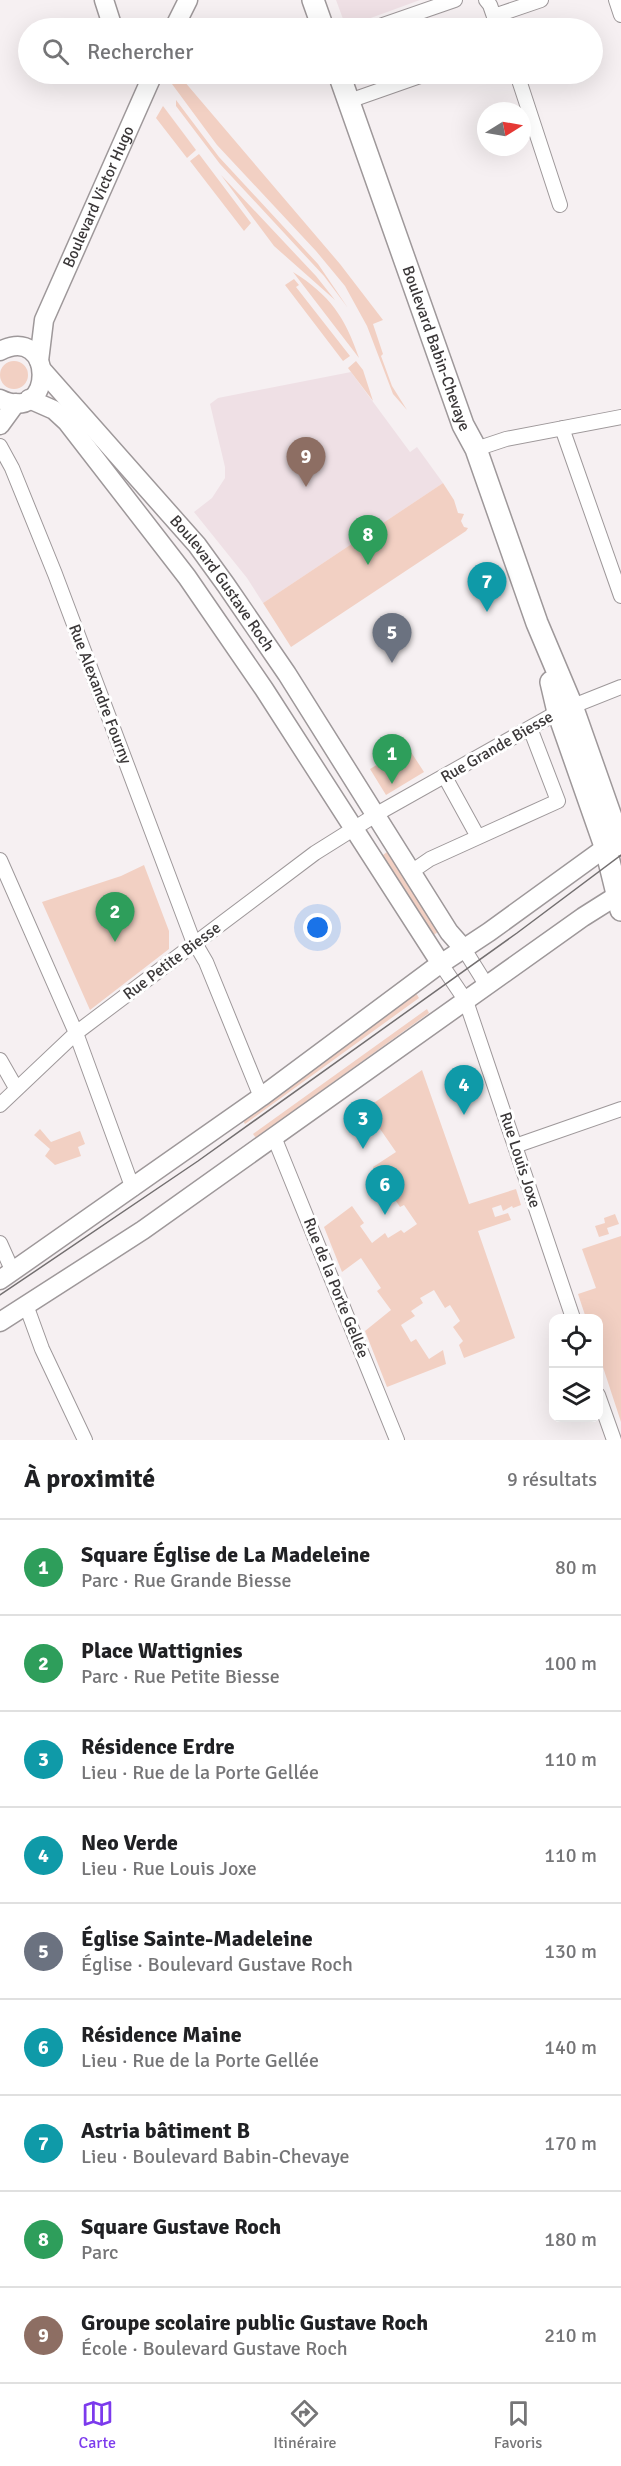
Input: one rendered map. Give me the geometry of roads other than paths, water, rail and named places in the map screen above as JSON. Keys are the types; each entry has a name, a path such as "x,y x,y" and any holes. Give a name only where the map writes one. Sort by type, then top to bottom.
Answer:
{"main road":[{"path":"104,0 110,18"},
{"path":"179,18 188,0"},
{"path":"313,0 319,18"},
{"name":"Boulevard Victor Hugo","path":"15,401 39,390 44,320 145,84"},
{"name":"Boulevard Babin-Chevaye","path":"343,84 463,425 476,449 565,709 617,842 620,900"},
{"name":"Boulevard Victor Hugo","path":"6,349 44,320"},
{"name":"Boulevard Gustave Roch","path":"6,349 28,350 197,545 299,694 449,932 464,949"},
{"path":"0,425 15,401"},
{"name":"Boulevard Gustave Roch","path":"15,401 54,410 67,422 187,577 277,710 441,964"},
{"path":"277,710 299,694"},
{"path":"6,1276 133,1189 441,964 617,842"},
{"path":"0,1323 143,1230 591,911 620,900"}],"street":[{"path":"403,18 455,0"},
{"path":"486,0 494,18"},
{"path":"504,18 541,0"},
{"path":"616,0 621,15"},
{"path":"349,101 397,84"},
{"path":"520,84 560,205"},
{"path":"476,449 487,444 621,417"},
{"path":"562,428 621,596"},
{"name":"Rue Alexandre Fourny","path":"0,446 12,468 55,574 196,944"},
{"name":"Rue Grande Biesse","path":"376,815 565,709 621,687"},
{"path":"411,872 430,859 558,801 530,728"},
{"path":"445,777 478,837"},
{"path":"354,829 376,815"},
{"name":"Rue Petite Biesse","path":"0,1105 76,1033 315,853 354,829"},
{"path":"0,860 76,1033 133,1189"},
{"path":"196,944 206,962 261,1097"},
{"path":"464,949 487,986"},
{"name":"Rue Louis Joxe","path":"441,964 466,1001 572,1314"},
{"path":"0,1060 16,1088"},
{"path":"515,1146 621,1109"},
{"name":"Rue de la Porte Gellée","path":"274,1137 397,1440"},
{"path":"0,1243 6,1276"},
{"path":"26,1305 42,1349 85,1440"},
{"path":"603,1409 614,1440"}],"tram line":[{"path":"0,1295 198,1161 517,933 621,855"}],"place":[{"name":"Groupe scolaire public Gustave Roch","path":"306,487"},
{"name":"Square Gustave Roch","path":"368,565"},
{"name":"Astria bâtiment B","path":"487,612"},
{"name":"Église Sainte-Madeleine","path":"392,663"},
{"name":"Square Église de La Madeleine","path":"392,784"},
{"name":"Place Wattignies","path":"115,942"},
{"name":"Neo Verde","path":"464,1115"},
{"name":"Résidence Erdre","path":"363,1149"},
{"name":"Résidence Maine","path":"385,1215"}]}
